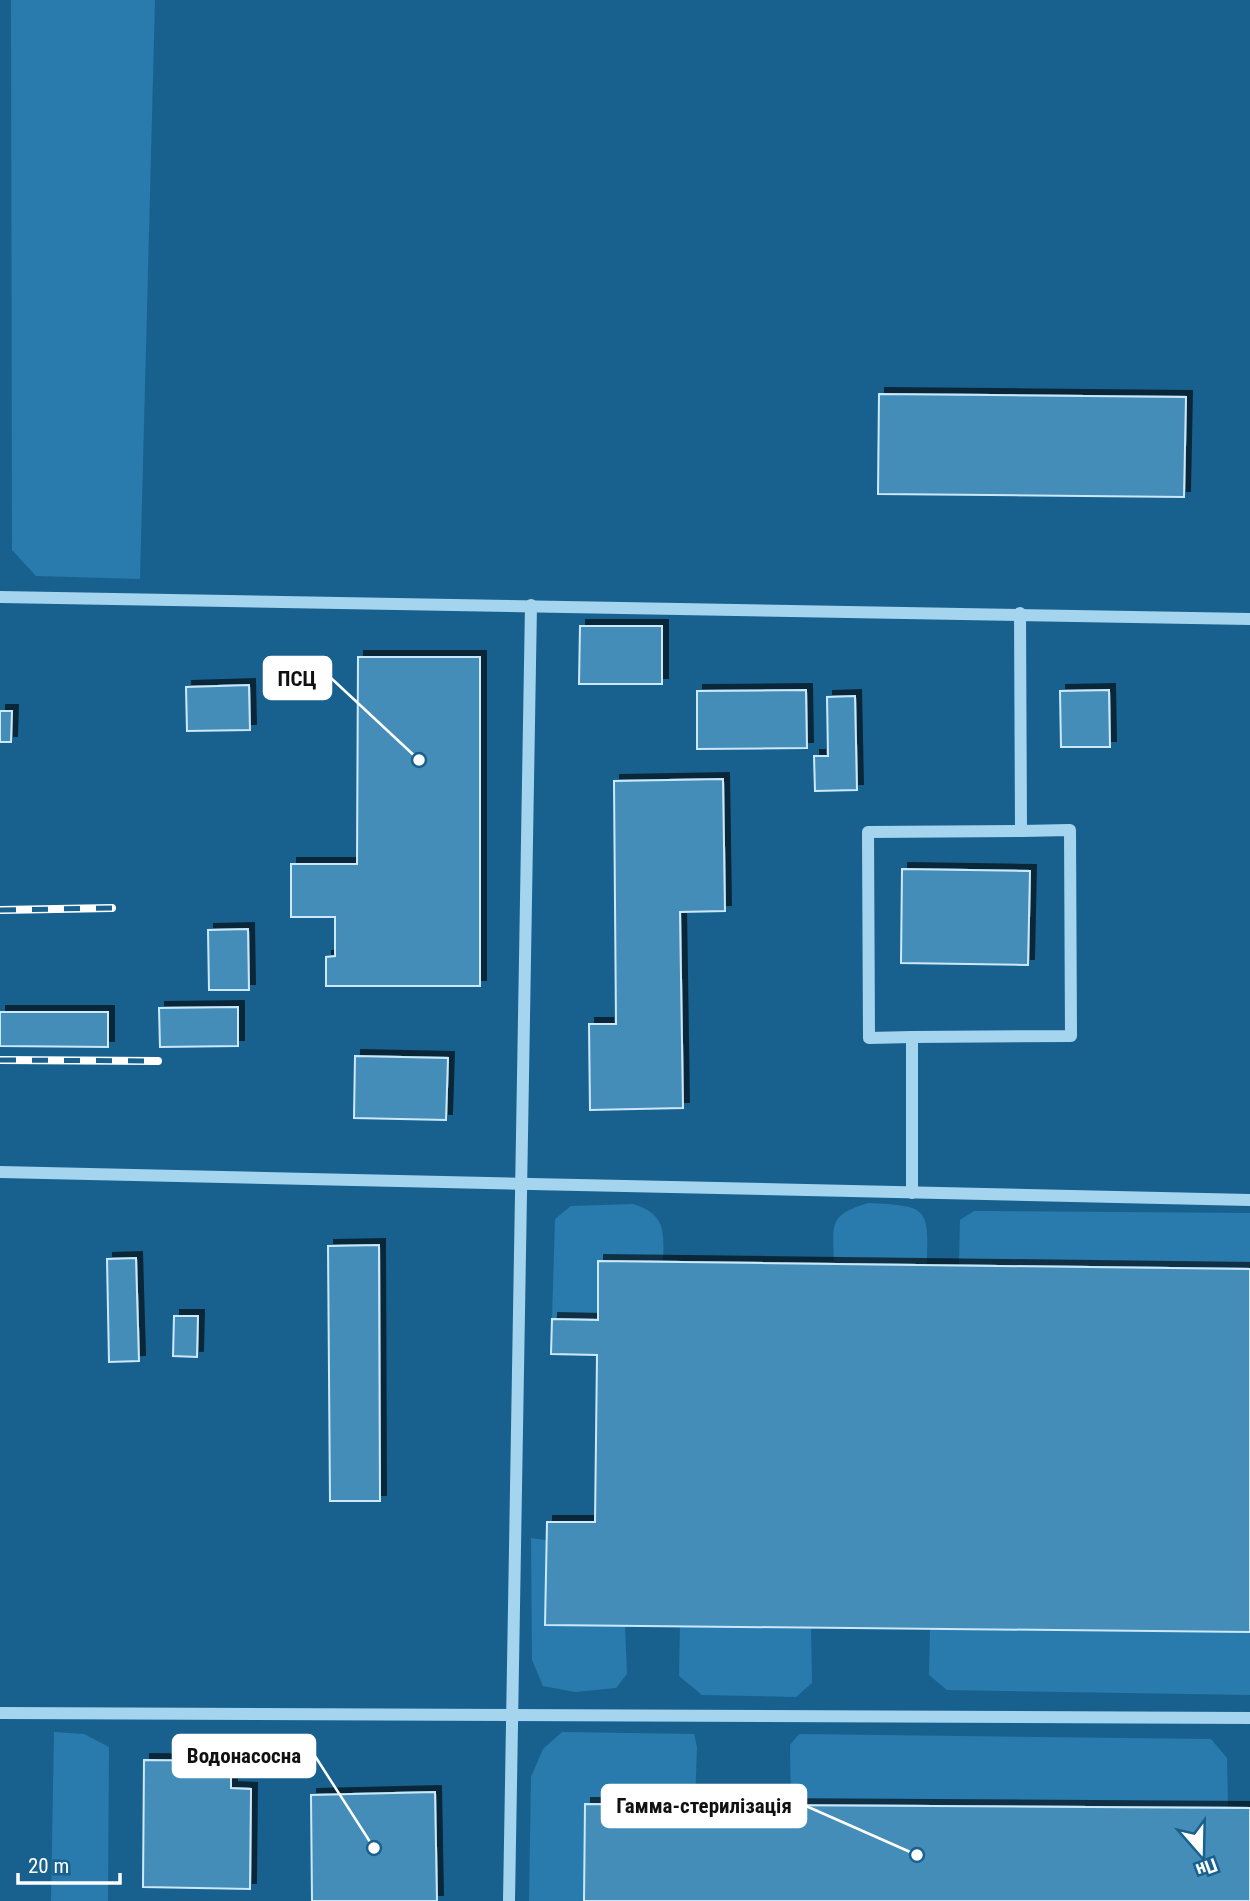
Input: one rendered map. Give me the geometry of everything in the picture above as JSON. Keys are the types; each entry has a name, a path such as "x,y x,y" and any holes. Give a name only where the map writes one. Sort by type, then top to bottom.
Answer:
{"lane":[{"path":"0,597 1250,619"},
{"path":"509,1901 510,1716 531,605"},
{"path":"1020,613 1021,831"},
{"path":"1070,830 1071,1036 869,1038 868,832 1021,831 1070,830"},
{"path":"912,1037 912,1193"},
{"path":"0,1172 1250,1200"},
{"path":"0,1713 1250,1718"}],"shaded area":[{"path":"11,0 155,0 140,579 36,576 12,550"},
{"path":"868,1203 913,1208 920,1213 925,1220 927,1231 927,1265 834,1264 835,1224 845,1213"},
{"path":"633,1204 652,1213 661,1226 663,1262 599,1262 598,1320 552,1319 555,1219 571,1206"},
{"path":"974,1211 1250,1213 1250,1269 959,1266 960,1220"},
{"path":"531,1538 546,1540 546,1625 625,1626 627,1674 616,1688 575,1692 543,1686 532,1660"},
{"path":"680,1626 811,1628 812,1683 796,1697 702,1695 679,1676"},
{"path":"930,1629 1250,1632 1250,1695 947,1690 929,1675"},
{"path":"54,1732 84,1734 109,1747 108,1901 51,1901"},
{"path":"562,1732 694,1734 697,1747 695,1804 585,1804 584,1901 529,1901 531,1777 543,1749"},
{"path":"799,1734 1211,1739 1227,1758 1228,1808 791,1805 790,1745"}],"building":[{"path":"879,394 1186,397 1184,497 878,494"},
{"path":"580,626 662,626 662,684 579,684"},
{"path":"358,657 480,657 480,986 326,986 326,957 335,956 335,917 291,917 291,864 357,864"},
{"path":"249,685 250,730 187,731 186,687"},
{"path":"806,690 807,748 697,749 697,691"},
{"path":"1109,690 1110,747 1061,747 1060,691"},
{"path":"855,696 857,790 815,791 814,756 828,756 827,697"},
{"path":"0,711 12,711 11,742 0,742"},
{"path":"723,779 725,911 680,912 683,1108 590,1110 589,1024 616,1024 614,781"},
{"path":"902,869 1030,871 1028,965 901,963"},
{"path":"248,929 249,990 209,990 208,930"},
{"path":"238,1007 238,1046 160,1047 159,1008"},
{"path":"0,1012 108,1012 108,1047 0,1046"},
{"path":"355,1056 448,1058 446,1120 354,1118"},
{"path":"379,1245 380,1501 330,1501 328,1246"},
{"path":"136,1258 139,1361 109,1362 107,1259"},
{"path":"598,1261 1250,1269 1250,1632 545,1625 547,1522 595,1522 597,1355 551,1354 552,1319 598,1320"},
{"path":"174,1316 198,1316 197,1357 173,1356"},
{"path":"144,1760 231,1761 231,1788 251,1789 250,1889 143,1887"},
{"path":"435,1792 437,1901 312,1901 311,1795"},
{"path":"585,1804 1250,1808 1250,1901 584,1901"}],"railway":[{"path":"0,910 112,908"},
{"path":"0,1060 158,1061"}],"place":[{"name":"ПСЦ","path":"419,760"},
{"name":"Водонасосна","path":"374,1848"},
{"name":"Гамма-стерилізація","path":"917,1855"}]}
